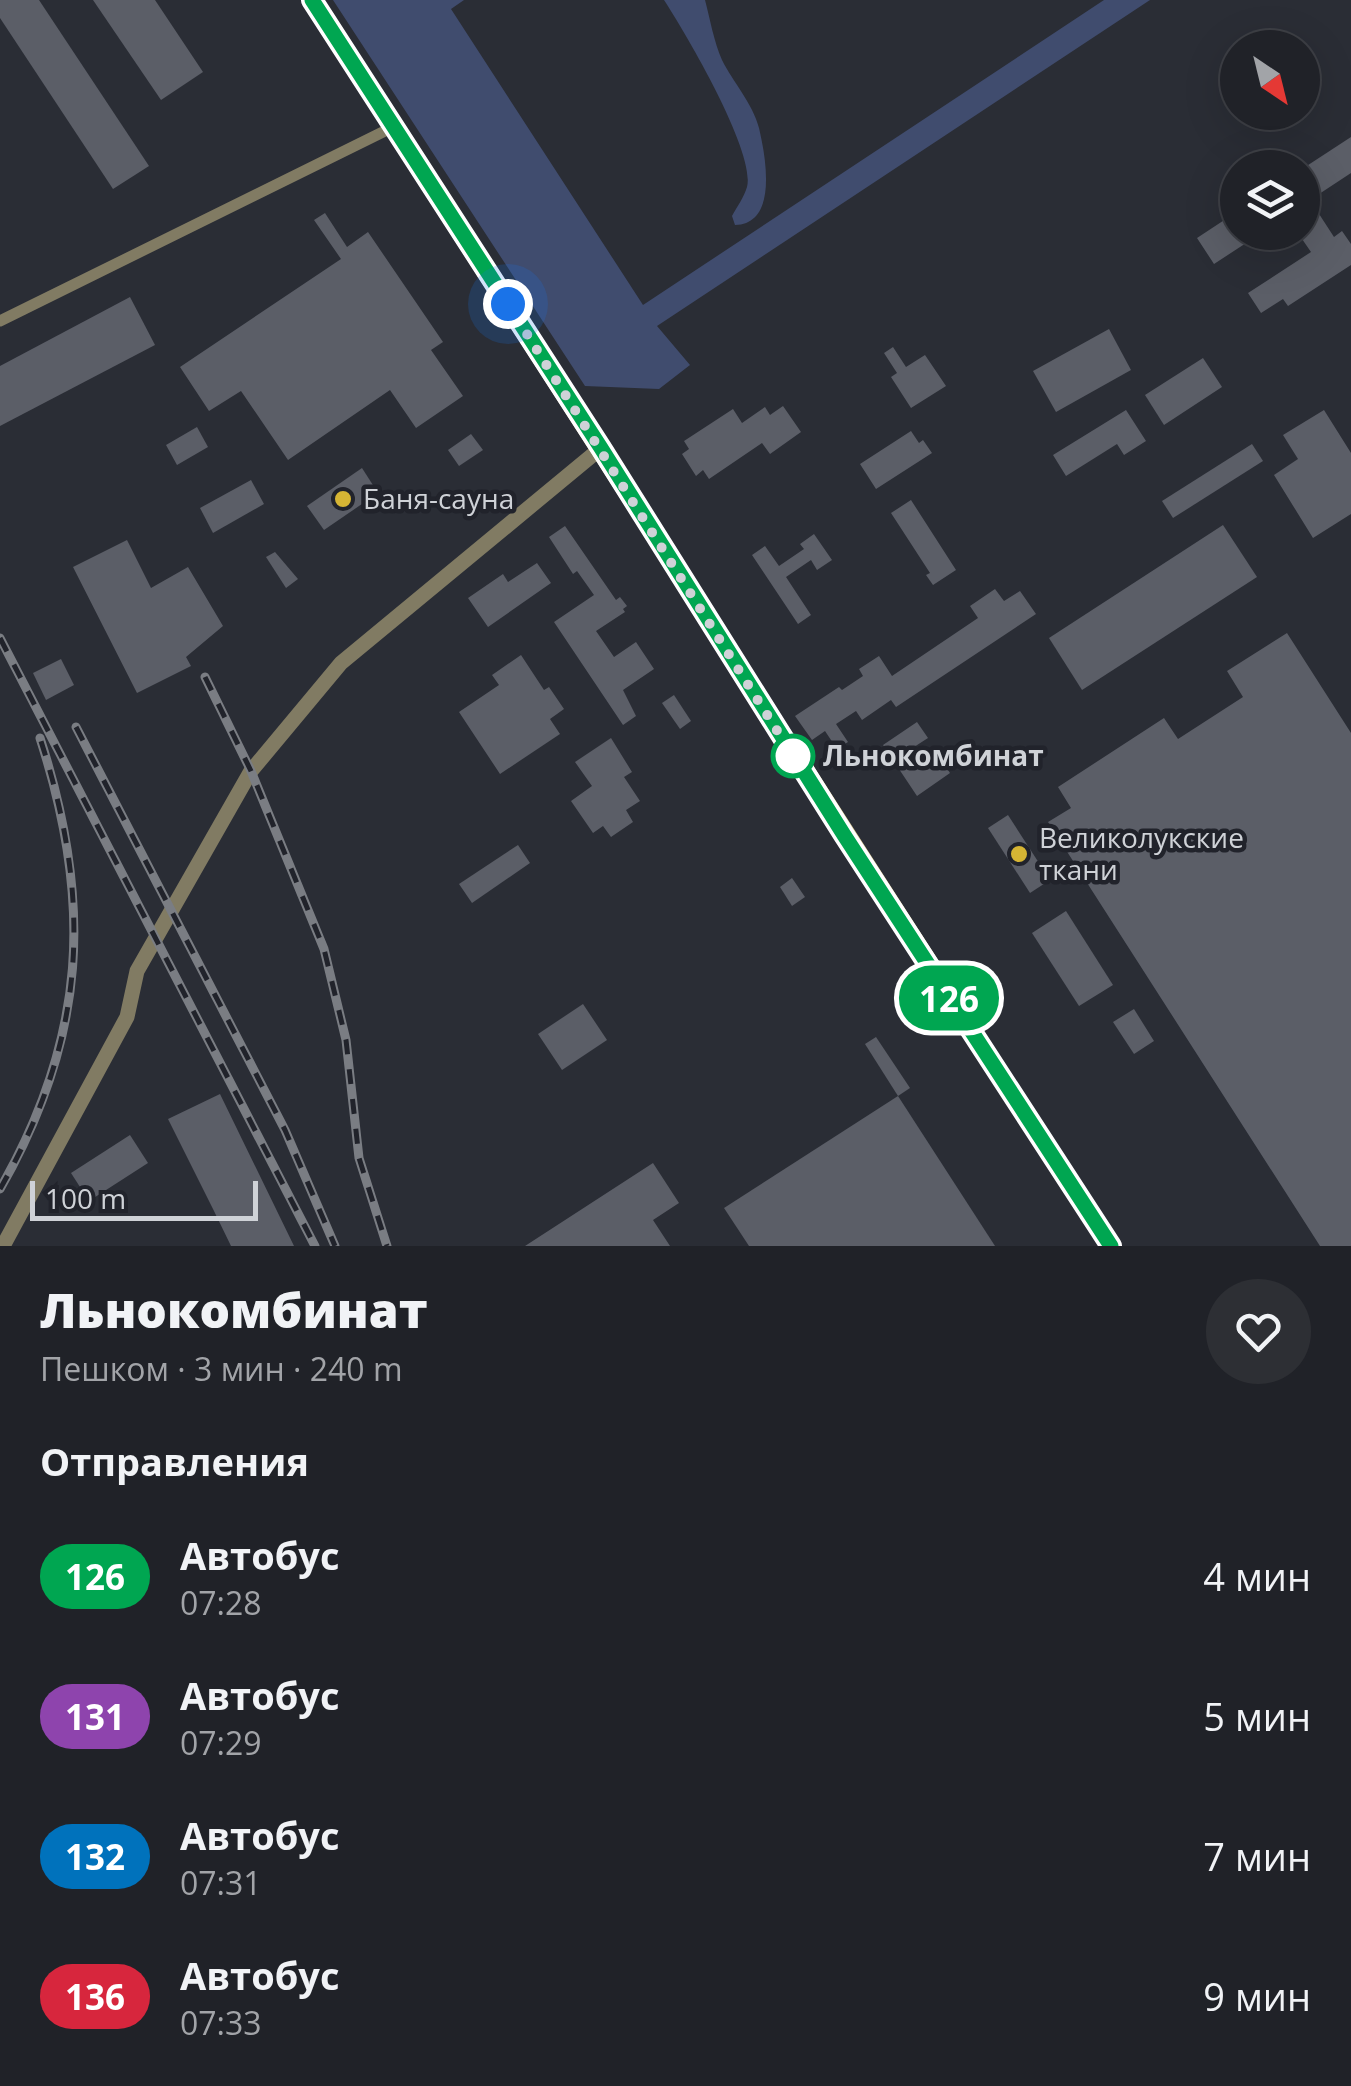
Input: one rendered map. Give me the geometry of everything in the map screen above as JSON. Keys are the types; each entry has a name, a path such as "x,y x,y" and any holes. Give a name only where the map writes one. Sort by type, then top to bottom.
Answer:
{"main road":[{"path":"311,0 1111,1246"}],"street":[{"path":"0,321 393,127"},
{"path":"2,1246 127,1017 138,972 251,771 341,663 601,448"}],"shaded area":[{"path":"333,0 464,0 451,9 643,305 1104,0 1150,0 657,326 690,365 659,389 585,386"},
{"path":"664,0 705,0 722,60 756,119 766,187 758,214 749,222 735,225 732,216 747,187 741,148 717,92"}],"building":[{"path":"0,0 39,0 149,166 113,189 0,18"},
{"path":"93,0 155,0 203,72 161,100"},
{"path":"1351,137 1351,173 1320,193 1320,157"},
{"path":"325,213 347,247 368,232 443,342 431,350 463,396 416,428 390,390 288,460 241,391 209,411 180,367 341,259 314,220"},
{"path":"1320,215 1334,237 1342,231 1351,244 1351,265 1288,306 1283,299 1261,313 1248,293 1320,250"},
{"path":"1220,223 1220,250 1235,250 1214,264 1197,238"},
{"path":"130,297 155,345 0,426 0,366"},
{"path":"1109,329 1131,370 1056,412 1033,371"},
{"path":"893,347 906,367 925,355 946,386 911,408 891,377 897,373 884,353"},
{"path":"1203,358 1222,387 1164,425 1145,395"},
{"path":"783,406 801,432 770,454 762,443 709,479 703,470 696,476 682,454 689,449 684,441 733,409 742,423 765,407 770,415"},
{"path":"1126,410 1146,441 1124,455 1117,444 1066,476 1053,455"},
{"path":"1324,410 1351,453 1351,514 1313,538 1274,475 1298,459 1283,435"},
{"path":"197,427 208,447 177,465 166,445"},
{"path":"911,431 932,453 876,489 860,464"},
{"path":"471,434 483,450 459,466 448,450"},
{"path":"1252,444 1263,461 1173,518 1162,501"},
{"name":"Баня-сауна","path":"362,468 378,493 324,530 307,506"},
{"path":"251,480 264,504 213,533 200,508"},
{"path":"911,500 956,570 933,585 926,575 930,573 891,513"},
{"path":"1223,525 1257,577 1082,690 1049,638"},
{"path":"565,526 616,600 620,597 627,606 625,612 596,631 614,657 636,642 654,669 623,690 636,716 623,725 554,622 594,595 577,571 573,574 549,537"},
{"path":"814,534 832,560 817,570 811,560 786,577 811,615 798,624 752,555 765,546 779,566 804,549 800,544"},
{"path":"127,540 151,588 188,567 223,626 186,657 191,666 137,693 73,567"},
{"path":"275,552 298,579 286,588 266,557"},
{"path":"537,563 551,583 488,627 468,598 503,574 508,582"},
{"path":"995,589 1004,601 1020,591 1036,614 896,707 891,700 862,720 856,711 836,724 848,742 837,749 825,731 812,740 795,716 863,676 859,669 879,656 892,676 978,618 970,606"},
{"path":"1287,633 1351,733 1351,1246 1320,1246 1048,822 1071,808 1058,787 1164,718 1178,739 1243,697 1227,671"},
{"path":"521,655 544,690 549,687 564,709 550,719 560,734 500,774 459,712 499,685 492,675"},
{"path":"61,659 74,685 46,700 33,673"},
{"path":"674,695 691,721 680,729 662,703"},
{"path":"917,722 928,738 914,747 927,766 940,758 950,773 917,796 883,745"},
{"path":"611,738 632,772 624,777 640,801 626,810 633,822 611,837 603,826 593,833 571,801 592,786 575,762"},
{"name":"Великолукские ткани","path":"1008,815 1050,880 1030,893 988,828"},
{"path":"518,845 530,863 472,903 459,884"},
{"path":"792,878 805,897 792,906 780,887"},
{"path":"1066,911 1113,985 1079,1006 1032,933"},
{"path":"583,1004 607,1040 562,1070 538,1034"},
{"path":"1134,1009 1154,1041 1134,1054 1113,1022"},
{"path":"876,1037 910,1088 898,1096 865,1044"},
{"path":"220,1094 294,1246 231,1246 168,1119"},
{"path":"898,1096 995,1246 749,1246 724,1208"},
{"path":"130,1135 148,1163 89,1201 71,1173"},
{"path":"653,1163 679,1203 653,1220 670,1246 525,1246"}],"railway":[{"path":"0,638 315,1246"},
{"path":"205,677 251,771 324,949 346,1040 359,1158 387,1246"},
{"path":"76,727 285,1130 335,1246"},
{"path":"0,1189 29,1133 50,1077 65,1023 72,968 74,913 68,856 40,738"}],"bus line":[{"name":"126","path":"312,0 1111,1246"}],"place":[{"name":"Баня-сауна","path":"343,499"},
{"name":"Льнокомбинат","path":"793,756"},
{"name":"Великолукские ткани","path":"1019,854"}],"route":[{"path":"508,304 793,756"}]}
